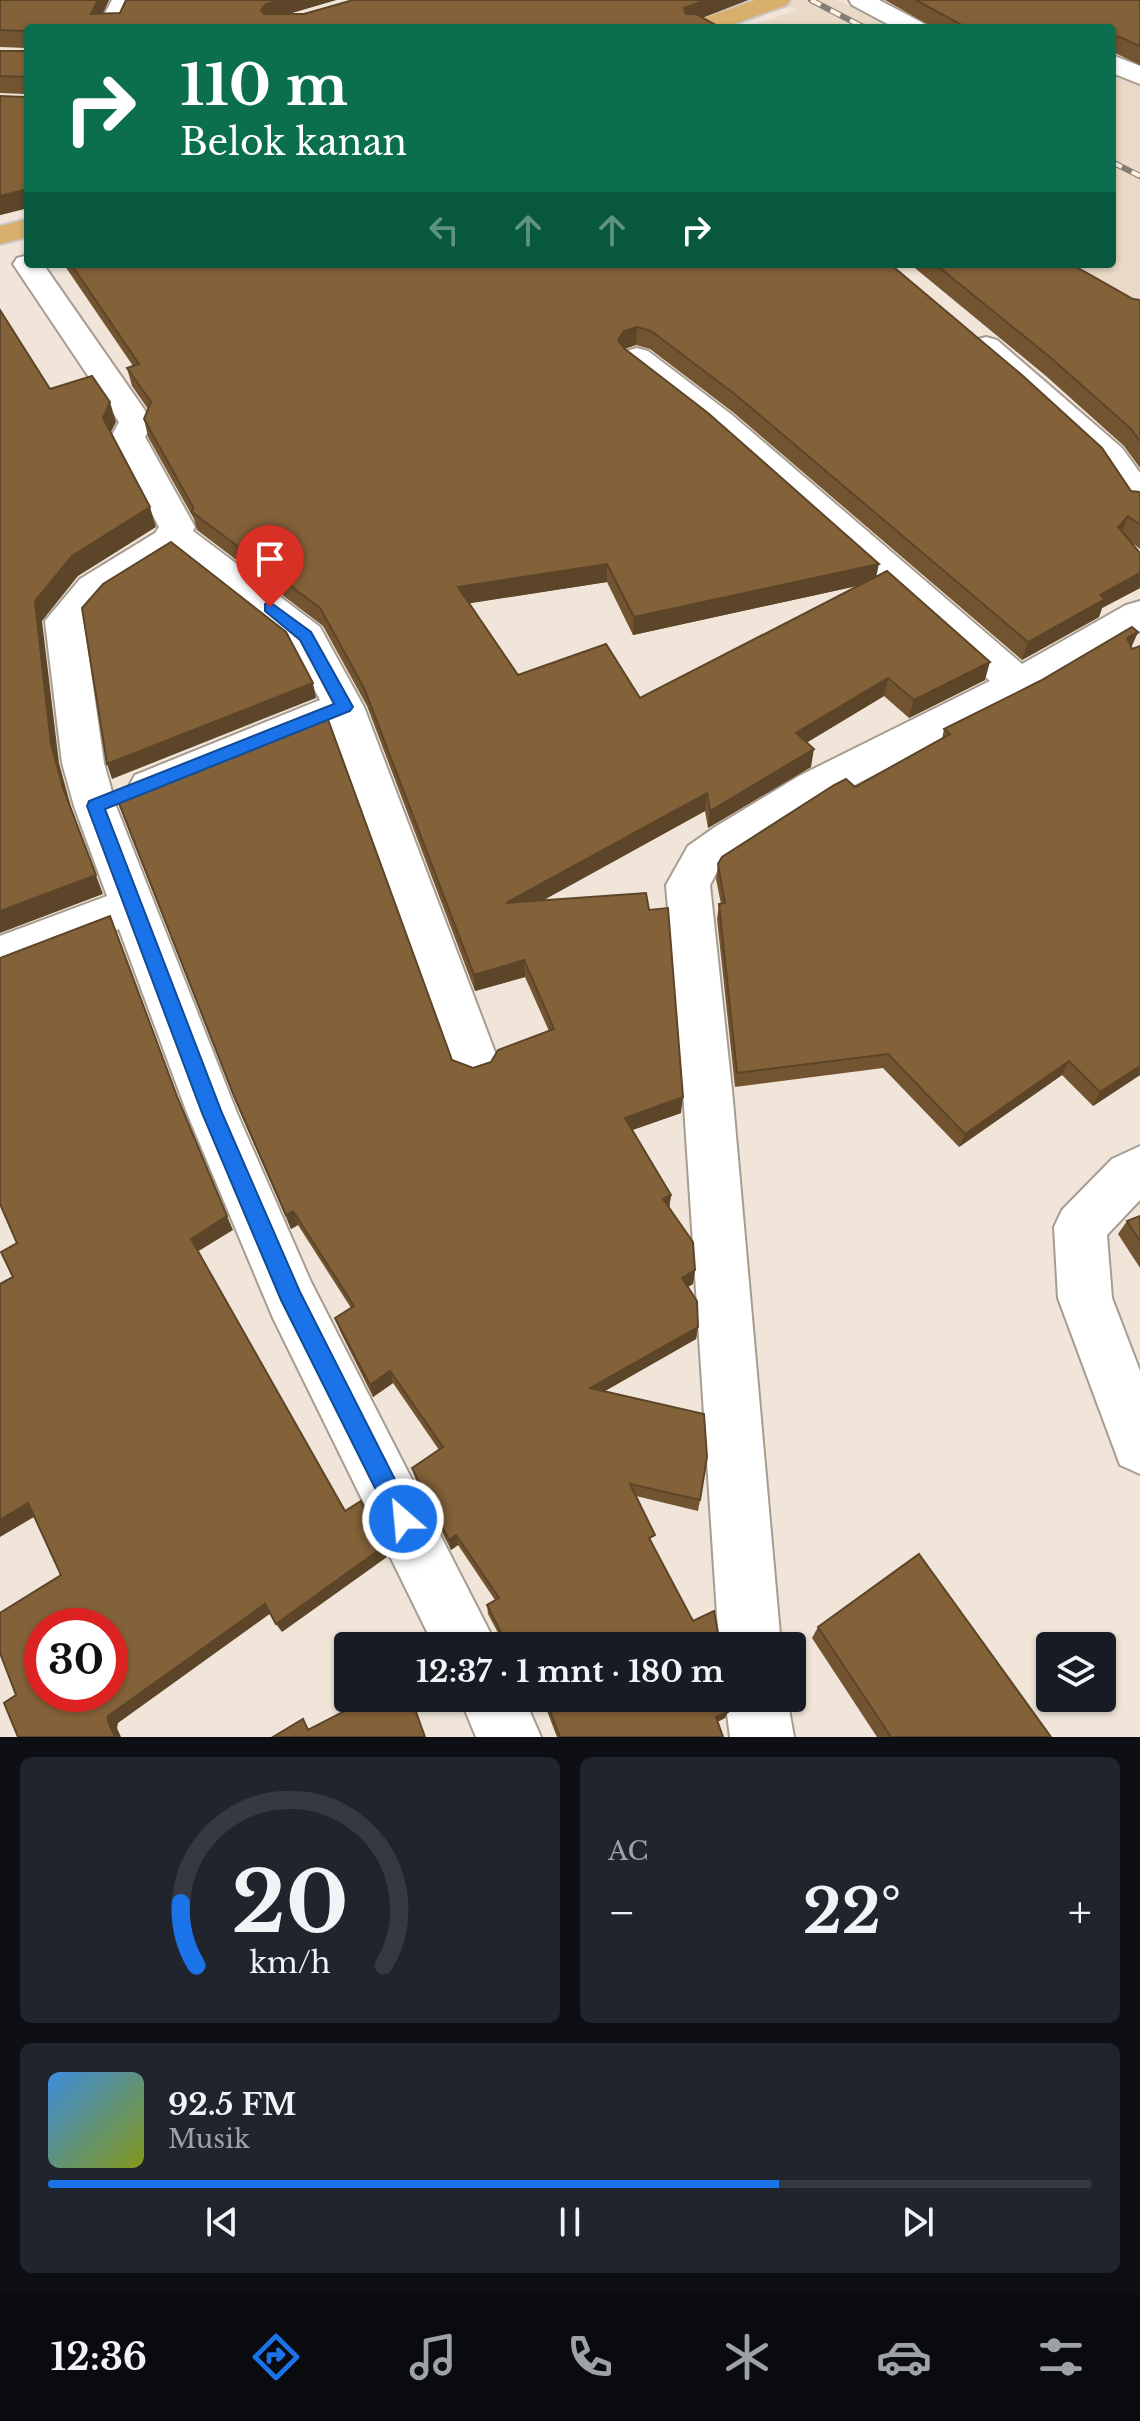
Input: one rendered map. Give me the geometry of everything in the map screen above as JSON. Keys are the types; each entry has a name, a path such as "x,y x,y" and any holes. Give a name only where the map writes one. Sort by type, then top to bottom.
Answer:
{"main road":[{"path":"710,24 778,0"}],"street":[{"path":"111,24 124,0"},
{"path":"861,0 906,24"},
{"path":"1116,65 1140,76"},
{"path":"12,232 24,256"},
{"path":"31,268 136,422 128,437 177,527 174,535 93,588 64,621 83,763 95,806 212,1113 292,1300 459,1632"},
{"path":"962,326 1110,456 1123,470 1140,499"},
{"path":"637,358 720,422 1019,684"},
{"path":"174,535 306,636 344,707 474,1060"},
{"path":"749,1632 688,885 703,858 814,787 1019,684 1140,614"},
{"path":"95,806 344,707"},
{"path":"0,955 134,904"},
{"path":"1140,1169 1130,1175 1080,1227 1085,1298 1140,1445"},
{"path":"497,1712 509,1737"},
{"path":"758,1712 762,1737"}],"shaded area":[{"path":"780,0 837,0 885,24 757,24 797,10"},
{"path":"1116,63 1140,74 1140,305 1074,268 1116,268"}],"building":[{"path":"0,0 98,0 91,14 120,13 126,0 278,0 266,4 261,10 264,14 304,14 353,0 706,0 684,8 686,14 696,14 714,24 24,24 24,31 0,30"},
{"path":"916,0 1140,0 1140,46 1116,37 1116,24 960,24"},
{"path":"0,51 24,51 24,77 0,76"},
{"path":"0,96 24,97 24,190 0,196"},
{"path":"74,268 895,268 1023,376 1102,448 1131,491 1140,492 1140,525 1128,516 1118,527 1140,553 1140,573 1100,595 1105,599 1028,642 736,395 651,331 637,327 624,331 618,340 625,349 708,413 879,564 634,617 607,564 458,587 518,675 606,644 640,698 887,571 990,662 914,700 888,678 796,733 814,749 710,811 707,793 506,903 646,893 649,910 668,908 683,1097 625,1118 671,1195 663,1199 693,1242 695,1270 682,1278 697,1301 698,1327 590,1388 704,1414 707,1457 700,1500 630,1484 655,1535 649,1538 693,1621 714,1611 718,1632 501,1632 487,1605 499,1598 456,1535 449,1540 412,1468 443,1447 390,1371 370,1385 335,1318 354,1306 293,1211 286,1215 234,1096 117,798 326,714 452,1060 473,1068 491,1062 498,1050 554,1029 524,960 474,975 364,688 320,608 192,512 193,507 144,419 151,402 127,368 139,364"},
{"path":"940,268 1078,268 1140,300 1140,441 1130,428 1051,358"},
{"path":"0,310 50,389 92,376 110,402 103,418 150,507 72,556 35,601 51,744 63,788 96,875 0,911"},
{"path":"171,542 286,632 313,683 107,764 82,608 103,584"},
{"path":"1132,627 1138,632 1127,638 1132,649 1140,646 1140,1066 1100,1092 1069,1061 965,1134 888,1054 737,1073 719,904 725,903 718,864 722,857 834,785 846,779 855,787 950,734 944,729 1040,681"},
{"path":"110,916 178,1099 227,1216 191,1239 345,1511 361,1501 383,1547 276,1624 265,1604 128,1702 128,1608 24,1608 24,1712 114,1712 108,1716 108,1721 115,1737 18,1737 4,1703 16,1695 0,1653 0,1613 61,1575 28,1503 0,1520 0,1284 13,1277 1,1252 17,1243 0,1204 0,958"},
{"path":"1140,1216 1140,1241 1127,1221"},
{"path":"919,1554 1051,1737 891,1737 818,1627"},
{"path":"343,1712 416,1712 425,1737 273,1737 303,1719 308,1730"},
{"path":"550,1712 728,1712 716,1717 723,1737 560,1737"}],"railway":[{"path":"811,0 857,24"},
{"path":"1116,164 1140,176"}],"route":[{"path":"270,607 306,636 344,707 95,806 212,1113 292,1300 403,1519"}]}
